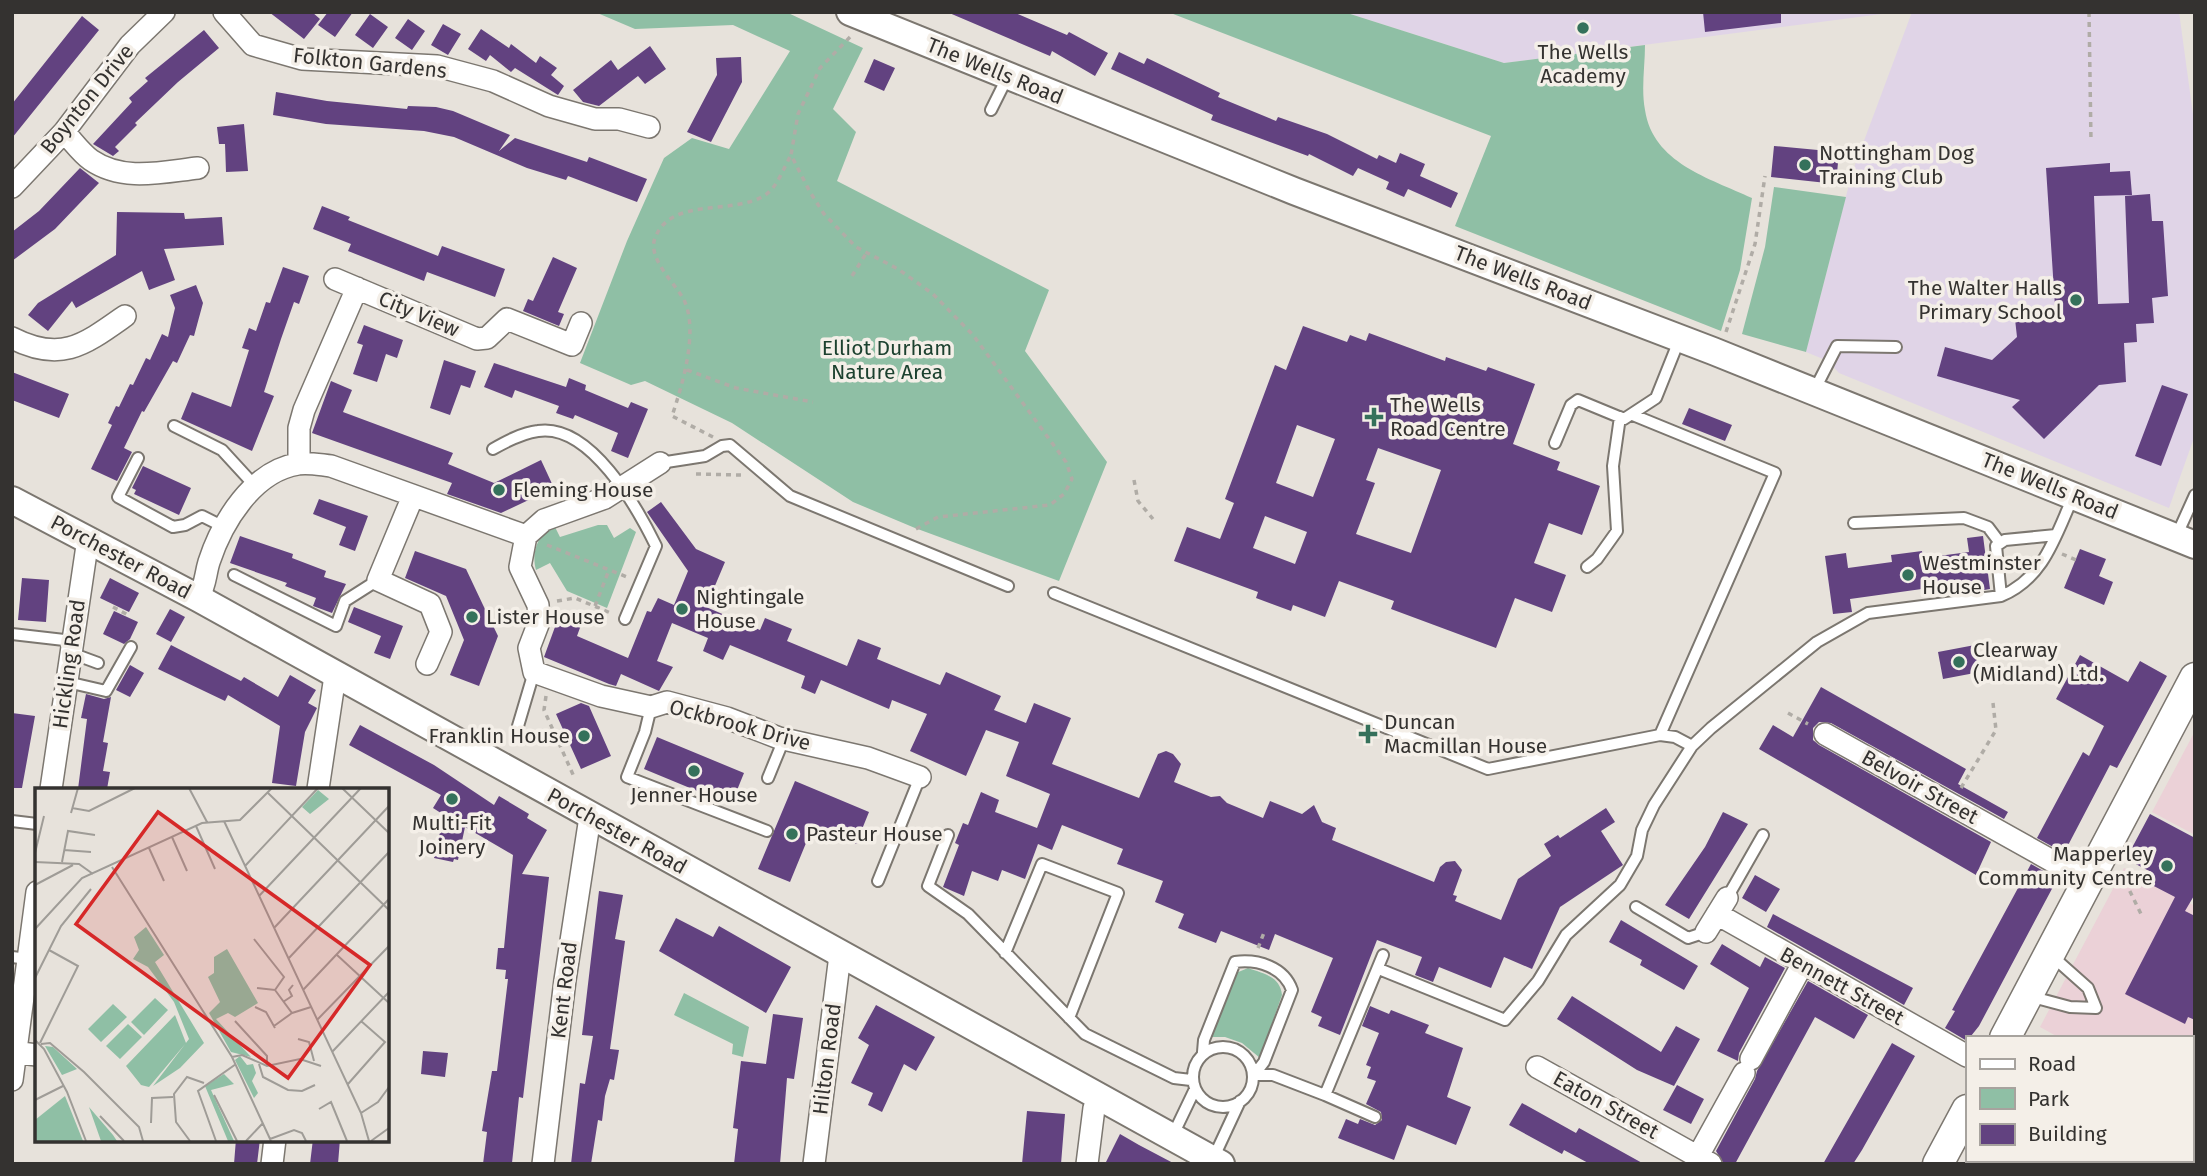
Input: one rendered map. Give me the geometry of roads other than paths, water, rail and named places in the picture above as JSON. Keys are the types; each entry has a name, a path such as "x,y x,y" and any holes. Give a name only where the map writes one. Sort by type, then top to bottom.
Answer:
{"main road":[{"path":"2006,1036 2195,678"},
{"path":"1938,1164 1966,1116"}],"street":[{"name":"Boynton Drive","path":"12,187 64,132 130,45 164,12"},
{"name":"Folkton Gardens","path":"224,12 253,45 302,59 437,66 493,81 549,106 595,119 619,119 649,127"},
{"name":"The Wells Road","path":"854,14 1294,191 1713,351 2185,541"},
{"path":"64,132 90,160 120,173 144,175 198,168"},
{"name":"City View","path":"335,279 443,330 477,339 486,338 507,319 572,345 582,320"},
{"name":"City View","path":"299,463 299,428 304,410 357,288"},
{"path":"12,338 37,350 97,348 125,316"},
{"path":"198,598 205,586 209,563 224,527 237,506 275,472 299,463 332,462 413,496 526,536"},
{"path":"543,675 529,648 539,622 538,605 520,567 526,536 544,520 621,489 650,467 660,463"},
{"path":"413,496 378,580 430,604 441,632 427,664"},
{"name":"Porchester Road","path":"12,500 198,598 1217,1162"},
{"name":"Hickling Road","path":"51,788 88,539"},
{"name":"Ockbrook Drive","path":"543,675 601,696 651,706 667,702 727,718 784,739 887,755 920,778"},
{"path":"318,788 335,676"},
{"name":"Belvoir Street","path":"1825,734 1951,805 2093,871"},
{"name":"Kent Road","path":"543,1164 565,980 590,817"},
{"path":"12,1080 22,1053 20,958 35,900"},
{"name":"Bennett Street","path":"1717,915 1802,965 1909,1014 1966,1055"},
{"name":"Hilton Road","path":"814,1164 840,955"},
{"path":"1704,1160 1748,1066 1802,965"},
{"name":"Eaton Street","path":"1537,1067 1634,1112 1704,1160"},
{"path":"1087,1164 1094,1108 1100,1099"},
{"path":"272,1164 275,1141"}],"lane":[{"path":"991,110 1007,76"},
{"path":"1555,443 1571,405 1578,400 1624,419 1656,398 1680,338"},
{"path":"1813,391 1837,346 1896,347"},
{"path":"1633,415 1775,473 1660,736"},
{"path":"1587,568 1607,547 1617,531 1613,466 1620,417"},
{"path":"174,426 222,450 256,487"},
{"path":"493,449 514,438 540,430 564,433 580,442 607,467 647,527 656,546 625,619"},
{"path":"660,463 705,456 722,446 730,446 790,496 1008,586"},
{"path":"138,458 118,497 173,527 185,525 202,516 224,527"},
{"path":"2185,541 2195,495"},
{"path":"1379,969 1505,1020 1538,981 1566,934 1620,885 1637,856 1642,830 1654,805 1692,746 1817,642 1845,623 1868,613 2001,596 2026,582 2042,565 2074,496"},
{"path":"1854,523 1964,519 1988,527 2000,543"},
{"path":"2001,596 1994,551 2000,543 2005,540 2056,535"},
{"path":"234,575 337,626 345,601 378,580"},
{"path":"1055,593 1488,769 1660,736 1675,737 1692,746"},
{"path":"12,634 72,647 98,663"},
{"path":"67,682 106,691 131,647"},
{"path":"518,726 543,675"},
{"path":"651,706 645,732 627,777 767,831"},
{"path":"768,778 784,739"},
{"path":"878,881 920,778"},
{"path":"12,821 35,824"},
{"path":"948,835 928,886 968,914 1085,1034 1136,1061 1193,1084 1202,1099 1212,1105 1224,1108 1240,1101"},
{"path":"1636,908 1688,938 1717,915 1763,835"},
{"path":"1005,953 1042,864 1118,893 1069,1018"},
{"path":"1325,1095 1384,955"},
{"path":"2026,995 2070,1007 2096,1008 2088,988 2051,955"},
{"path":"1172,1137 1193,1084 1195,1062 1203,1052 1204,1040 1235,962 1253,961 1265,965 1288,978 1292,990 1264,1062 1254,1075"},
{"path":"1203,1052 1229,1047 1241,1052 1250,1062 1254,1075 1252,1087 1240,1101 1217,1162"},
{"path":"1254,1075 1273,1075 1375,1117"}],"place":[{"name":"The Wells Academy","path":"1583,28"},
{"name":"Nottingham Dog Training Club","path":"1805,165"},
{"name":"The Walter Halls Primary School","path":"2076,300"},
{"name":"The Wells Road Centre","path":"1374,417"},
{"name":"Fleming House","path":"499,490"},
{"name":"Westminster House","path":"1908,575"},
{"name":"Nightingale House","path":"682,609"},
{"name":"Lister House","path":"472,617"},
{"name":"Clearway (Midland) Ltd.","path":"1959,662"},
{"name":"Duncan Macmillan House","path":"1368,734"},
{"name":"Franklin House","path":"584,736"},
{"name":"Jenner House","path":"694,771"},
{"name":"Multi-Fit Joinery","path":"452,799"},
{"name":"Pasteur House","path":"792,834"},
{"name":"Mapperley Community Centre","path":"2167,866"}],"park label":[{"name":"Elliot Durham Nature Area","path":"887,360"}]}
